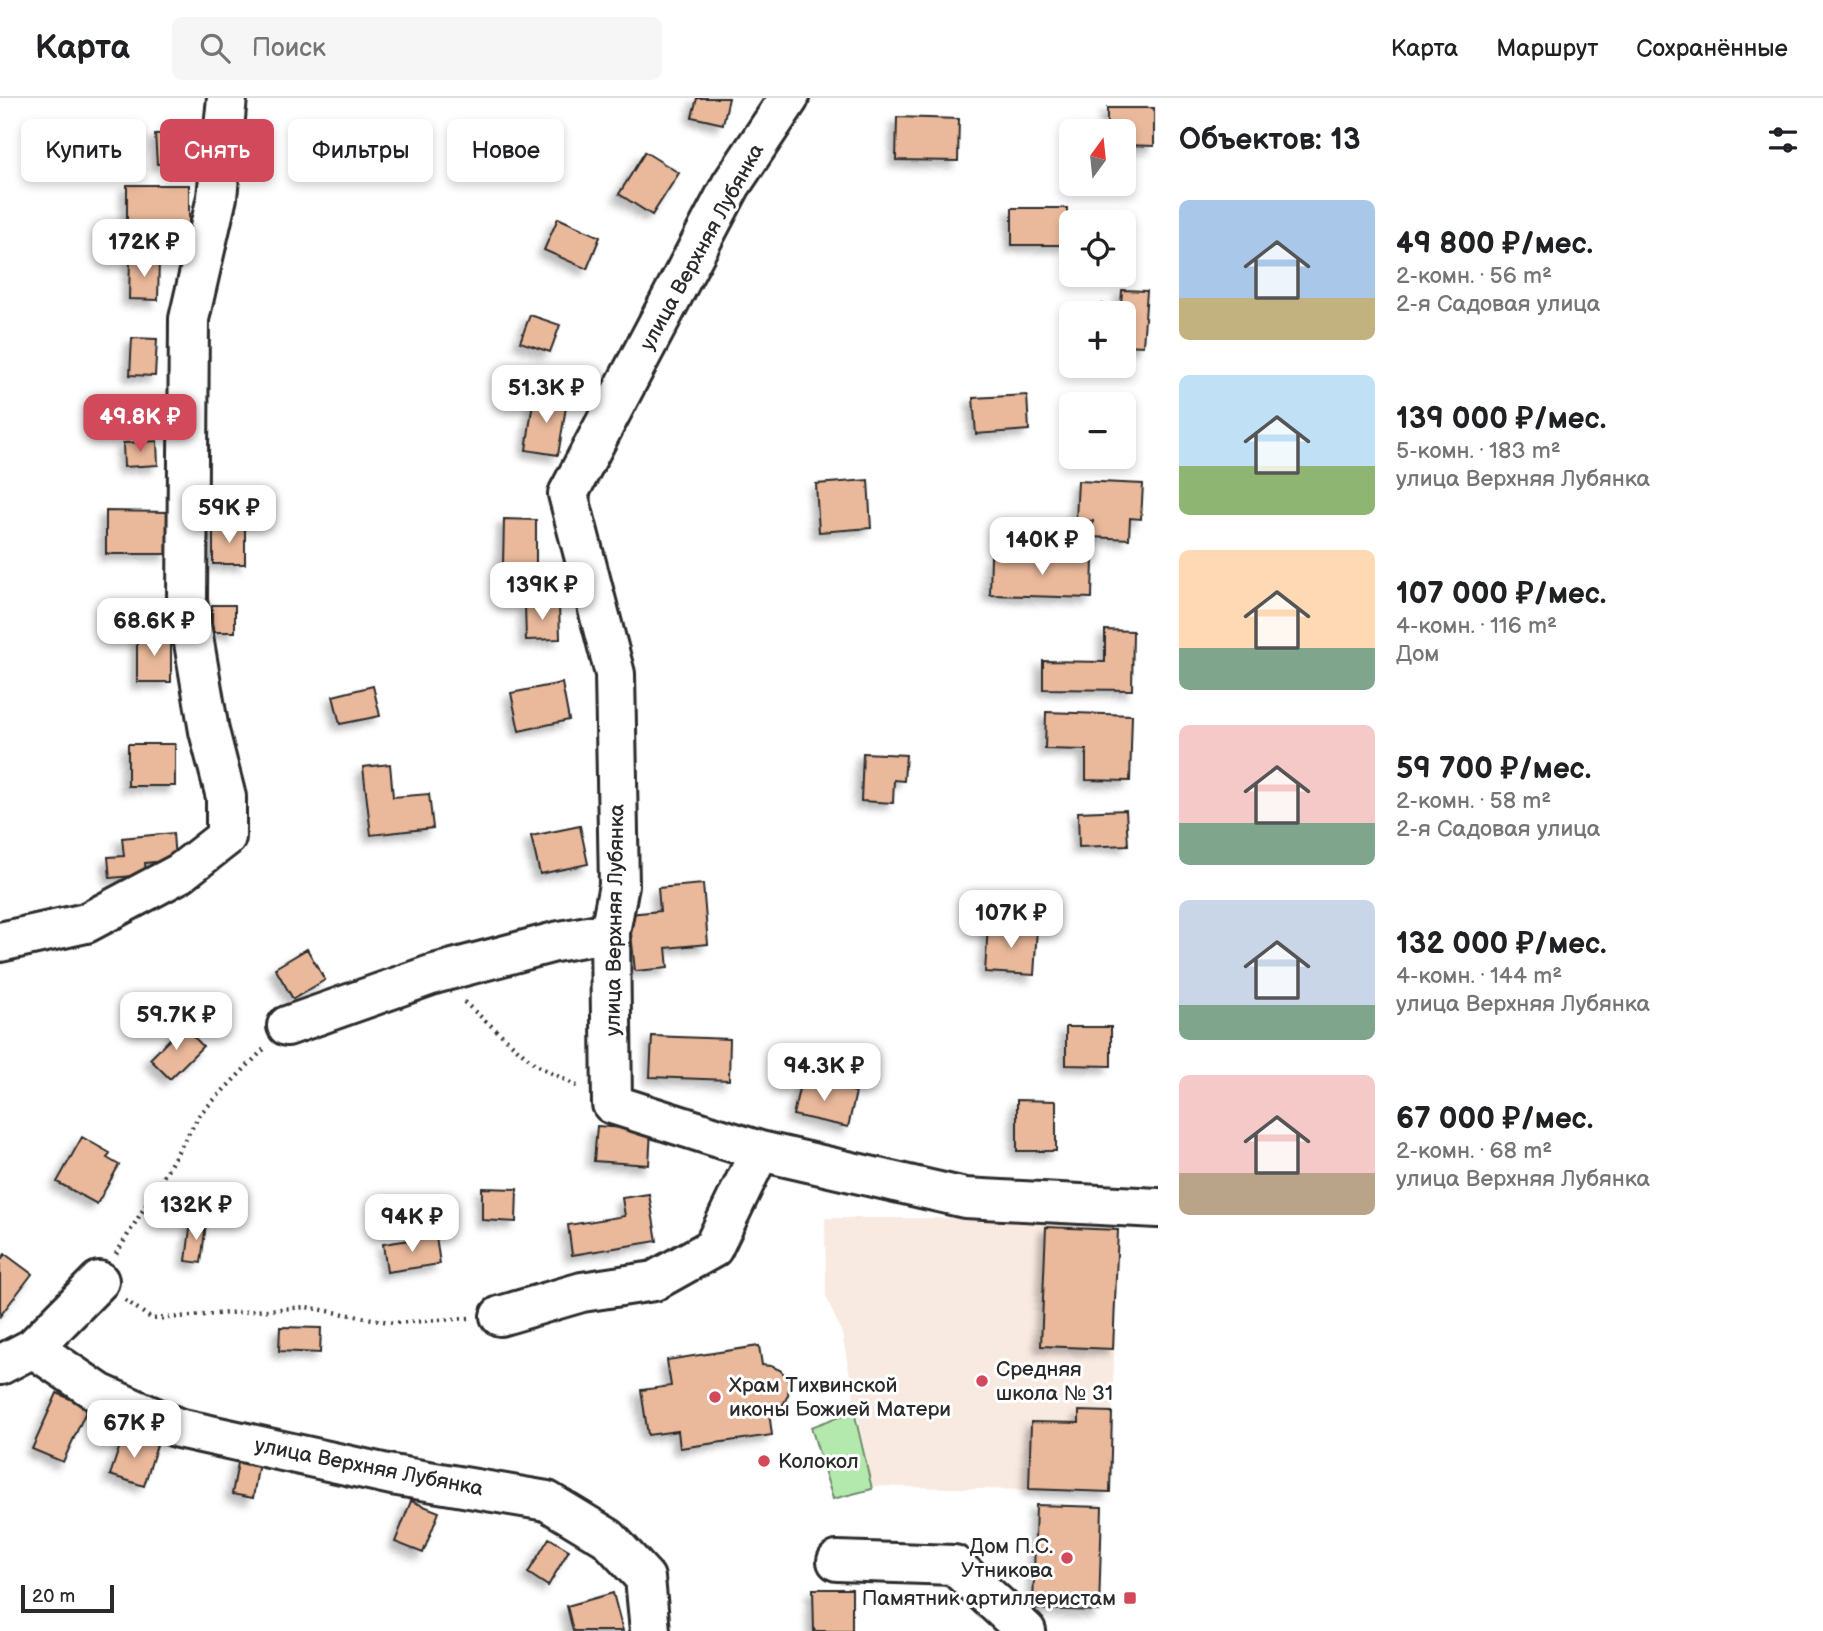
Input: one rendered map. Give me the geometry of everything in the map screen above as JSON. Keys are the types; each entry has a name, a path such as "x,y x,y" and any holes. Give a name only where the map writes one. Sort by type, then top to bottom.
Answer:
{"street":[{"path":"0,942 86,923 180,873 226,837 226,797 209,731 187,601 187,587 188,318 216,197 227,98"},
{"name":"улица Верхняя Лубянка","path":"612,1104 610,932 620,884 615,674 568,494 731,185 789,98"},
{"path":"287,1026 434,974 555,942 610,932"},
{"path":"612,1104 760,1151 965,1198 1158,1208"},
{"path":"500,1316 582,1292 654,1281 713,1248 760,1151"},
{"path":"0,1365 33,1348 99,1281"},
{"name":"улица Верхняя Лубянка","path":"33,1348 99,1392 178,1427 392,1475 547,1501 608,1538 645,1578 650,1631"},
{"path":"837,1561 954,1565 1026,1631"}],"path":[{"path":"434,974 536,1065 612,1104"},
{"path":"99,1281 200,1114 287,1026"},
{"path":"152,1319 306,1307 394,1323 500,1316"}],"shaded area":[{"name":"Средняя школа № 31","path":"825,1218 1118,1218 1110,1492 871,1486 842,1334 826,1296"}],"green space":[{"path":"854,1411 872,1489 833,1499 811,1427"}],"building":[{"path":"697,98 729,98 723,124 692,117"},
{"path":"1107,108 1154,108 1154,146 1136,145 1136,119 1107,119"},
{"path":"897,117 959,119 958,161 896,160"},
{"path":"155,134 160,134 160,164 157,164"},
{"path":"645,152 679,173 652,215 619,194"},
{"path":"127,185 189,185 189,227 127,227"},
{"path":"1012,208 1067,208 1059,210 1059,245 1012,245"},
{"path":"558,218 600,237 587,269 544,250"},
{"path":"130,258 159,260 158,300 129,299"},
{"path":"1122,290 1147,291 1143,346 1136,346 1136,301 1121,301"},
{"path":"530,315 560,325 550,352 520,342"},
{"path":"132,338 157,339 155,376 130,375"},
{"path":"534,395 567,401 558,455 526,450"},
{"path":"1027,395 1029,430 976,434 973,398"},
{"path":"157,441 158,465 124,467 123,443"},
{"path":"868,480 871,528 819,532 816,484"},
{"path":"1078,481 1143,484 1141,519 1130,518 1129,539 1092,537 1093,521 1076,520"},
{"path":"106,511 168,512 168,554 106,554"},
{"path":"504,519 536,520 536,565 503,565"},
{"path":"245,525 245,564 213,564 213,526"},
{"path":"991,556 1093,558 1092,598 990,595"},
{"path":"559,604 560,639 526,640 525,605"},
{"path":"212,605 235,605 235,632 212,632"},
{"path":"1105,630 1133,631 1132,690 1043,689 1043,661 1105,662"},
{"path":"137,634 171,635 171,682 137,682"},
{"path":"562,683 569,720 519,731 511,693"},
{"path":"373,686 380,716 340,724 333,696"},
{"path":"1046,712 1132,715 1130,781 1086,780 1086,750 1045,749"},
{"path":"128,744 175,744 175,786 128,786"},
{"path":"863,753 906,755 904,781 894,780 893,803 861,801"},
{"path":"390,764 393,797 429,794 433,828 371,835 363,767"},
{"path":"1126,810 1128,845 1079,847 1078,812"},
{"path":"580,826 588,864 540,874 531,836"},
{"path":"173,833 175,860 145,863 146,875 110,878 108,857 124,856 122,838"},
{"path":"703,884 708,944 666,948 668,968 635,971 629,914 660,911 658,888"},
{"path":"988,925 1037,928 1034,975 985,972"},
{"path":"307,949 325,980 293,999 275,968"},
{"path":"183,1026 203,1046 170,1079 150,1059"},
{"path":"1066,1027 1111,1027 1111,1066 1066,1065"},
{"path":"652,1036 730,1039 729,1080 650,1077"},
{"path":"801,1080 856,1092 848,1127 793,1115"},
{"path":"1017,1100 1056,1101 1056,1151 1017,1151"},
{"path":"597,1126 651,1130 649,1165 594,1161"},
{"path":"82,1137 110,1153 107,1158 119,1165 97,1204 57,1182"},
{"path":"482,1188 517,1189 516,1222 482,1220"},
{"path":"649,1194 657,1241 572,1255 568,1225 625,1216 622,1198"},
{"path":"191,1221 206,1223 201,1263 186,1261"},
{"path":"1046,1227 1118,1230 1113,1349 1041,1346"},
{"path":"436,1236 440,1264 387,1272 383,1244"},
{"path":"5,1254 32,1274 0,1316 0,1261"},
{"path":"280,1327 321,1328 320,1353 279,1351"},
{"name":"Храм Тихвинской иконы Божией Матери","path":"759,1346 762,1365 780,1370 789,1385 784,1403 769,1412 772,1435 680,1448 678,1431 648,1435 641,1390 671,1386 667,1360"},
{"path":"57,1393 88,1407 63,1462 32,1449"},
{"path":"1079,1411 1112,1412 1110,1492 1029,1489 1031,1422 1079,1423"},
{"path":"124,1434 157,1445 144,1486 110,1475"},
{"path":"239,1458 259,1462 253,1498 232,1494"},
{"path":"411,1501 439,1512 423,1553 395,1542"},
{"name":"Дом П.С. Утникова","path":"1036,1505 1102,1507 1099,1611 1033,1609"},
{"path":"549,1538 569,1550 548,1586 528,1573"},
{"path":"813,1589 852,1589 852,1631 814,1631"},
{"path":"613,1593 623,1631 573,1631 567,1606"}],"place":[{"name":"Средняя школа № 31","path":"982,1381"},
{"name":"Храм Тихвинской иконы Божией Матери","path":"715,1397"},
{"name":"Колокол","path":"764,1461"},
{"name":"Дом П.С. Утникова","path":"1067,1558"},
{"name":"Памятник артиллеристам","path":"1130,1598"}]}
